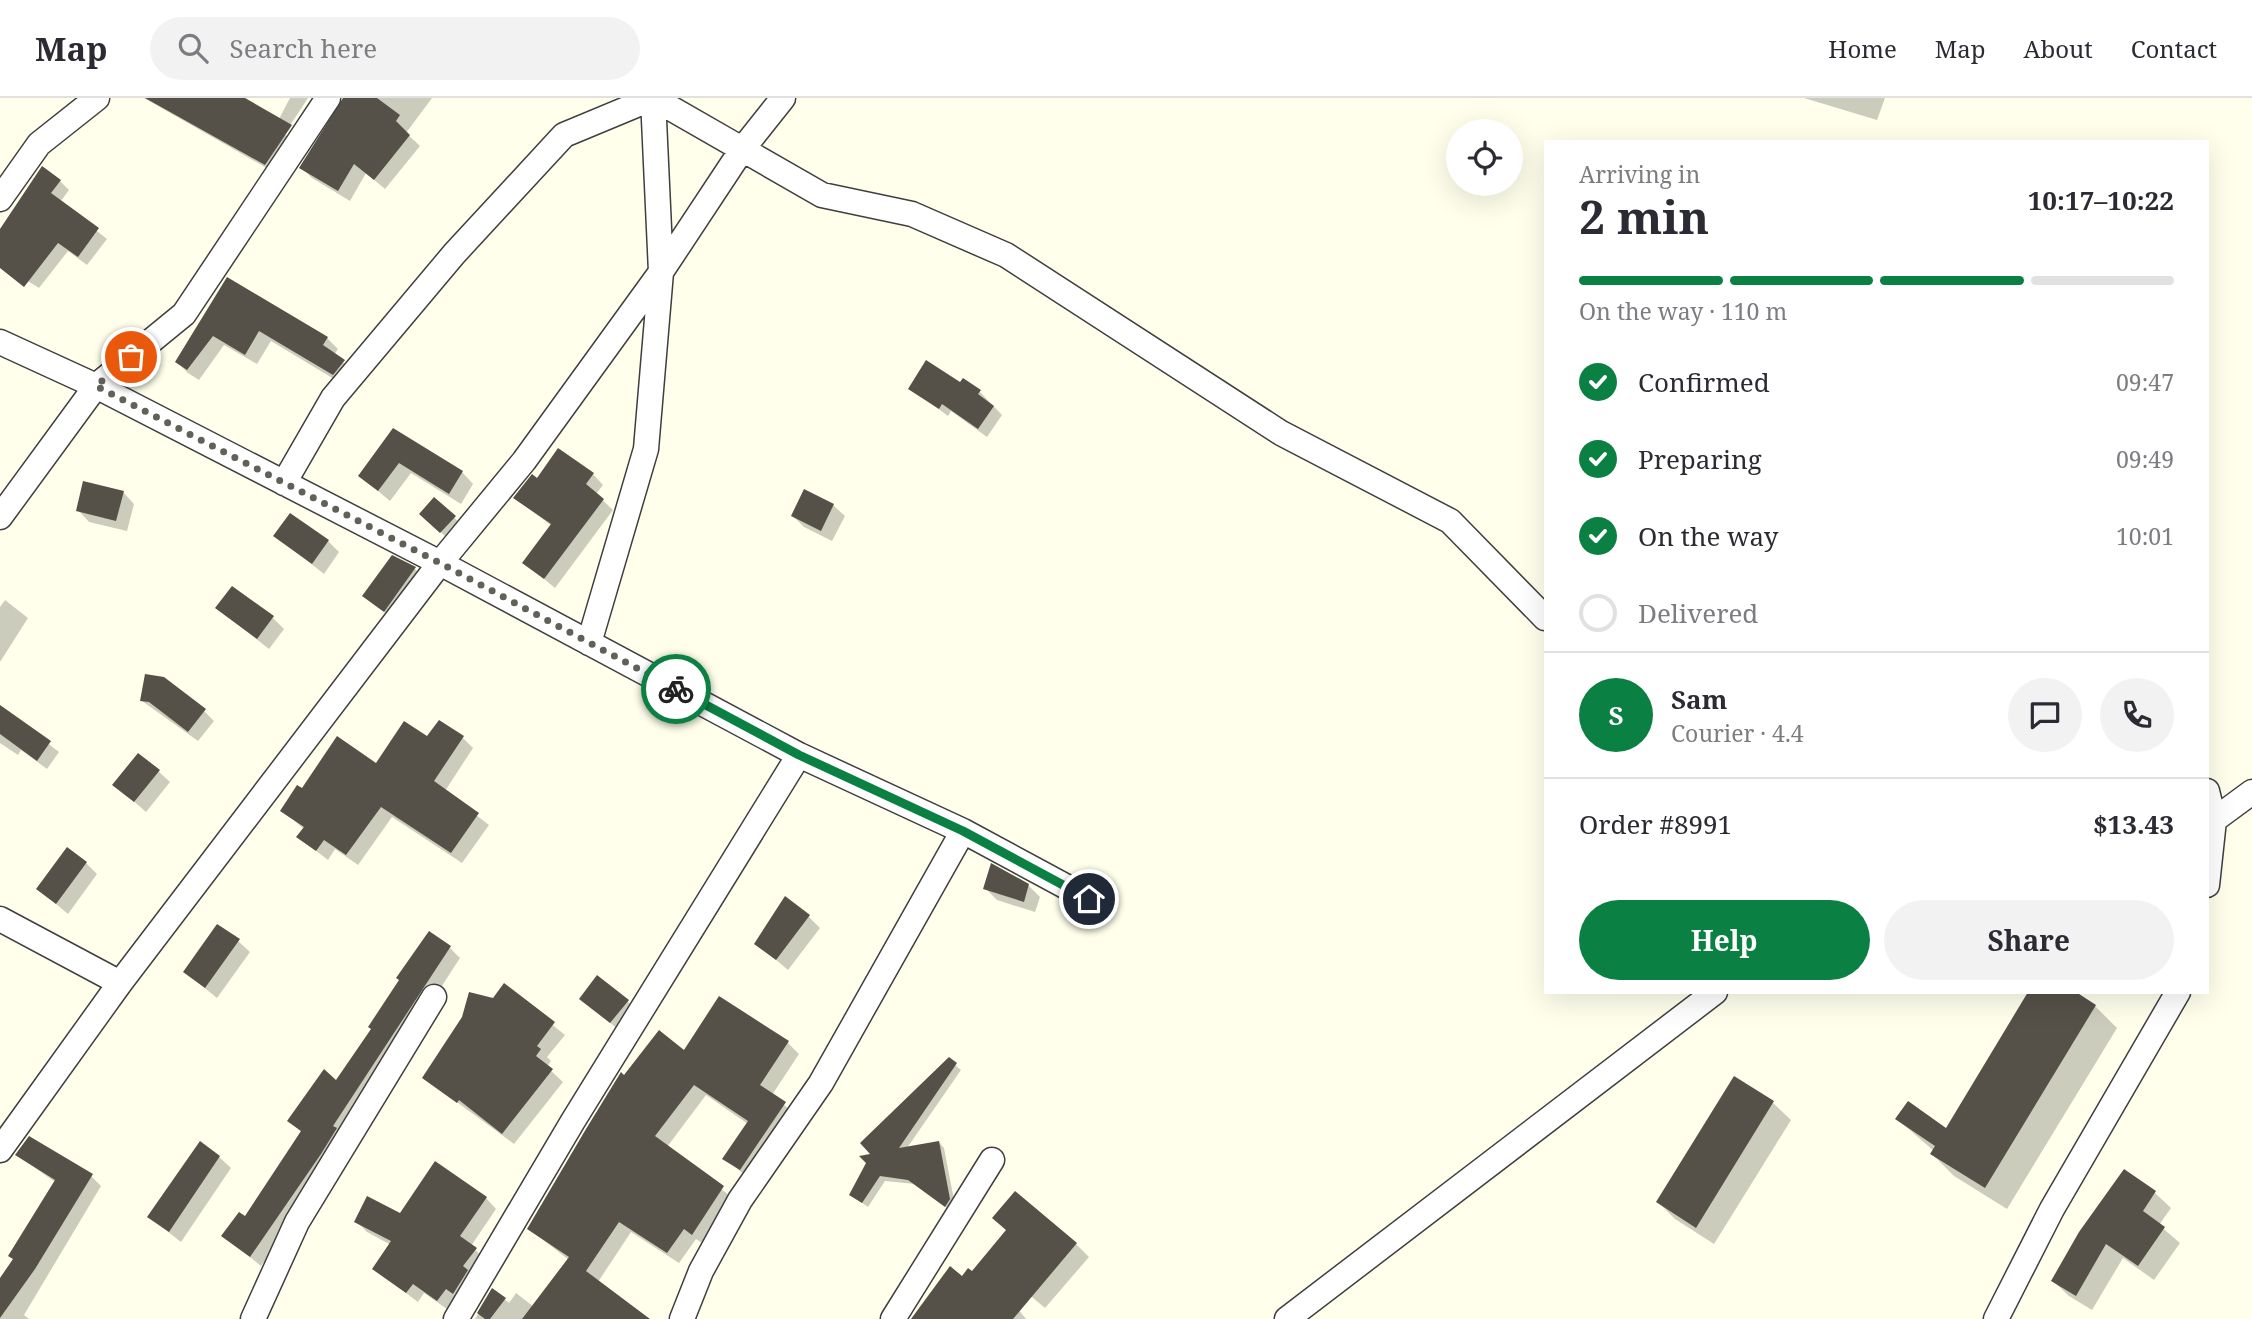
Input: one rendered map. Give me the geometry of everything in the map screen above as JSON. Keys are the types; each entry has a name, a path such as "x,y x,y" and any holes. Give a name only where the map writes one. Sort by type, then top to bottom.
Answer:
{"street":[{"path":"0,199 39,144 97,98"},
{"path":"0,517 96,386 184,314 328,98"},
{"path":"284,483 333,398 453,254 564,135 653,98"},
{"path":"653,98 741,151 822,195 912,214 1006,255 1281,433 1450,521 1544,617"},
{"path":"589,643 646,449 661,272 653,98"},
{"path":"0,1150 120,982 440,563 524,461 661,272 741,151 783,98"},
{"path":"0,342 96,386 440,563 799,755 963,831 1089,899"},
{"path":"456,1319 572,1121 799,755"},
{"path":"2209,852 2211,819 2252,792"},
{"path":"682,1319 701,1271 740,1200 821,1083 963,831"},
{"path":"0,919 120,982"},
{"path":"1287,1319 1712,994"},
{"path":"1996,1319 2052,1209 2177,994"},
{"path":"253,1319 297,1223 434,997"},
{"path":"893,1319 992,1160"}],"building":[{"path":"145,98 245,98 292,125 265,165"},
{"path":"343,98 377,98 400,115 396,121 410,135 374,180 354,164 338,191 299,168"},
{"path":"42,166 61,180 51,193 99,228 78,257 58,243 24,287 0,268 0,229"},
{"path":"227,277 328,337 323,345 345,360 333,375 259,331 245,355 213,336 187,370 175,362"},
{"path":"926,360 960,382 963,378 981,390 978,394 994,406 978,429 942,404 939,409 908,389"},
{"path":"393,428 463,471 449,494 399,463 378,491 358,476"},
{"path":"558,448 594,473 586,484 604,499 544,579 522,563 551,524 513,498 532,474 537,478"},
{"path":"83,481 124,491 116,521 76,511"},
{"path":"804,489 834,504 821,531 791,516"},
{"path":"434,497 456,516 440,533 419,514"},
{"path":"290,513 329,540 312,564 273,536"},
{"path":"392,555 416,567 384,612 362,596"},
{"path":"232,586 274,616 257,639 215,608"},
{"path":"145,674 164,677 206,709 188,732 149,702 140,701"},
{"path":"0,705 51,741 37,761 0,734"},
{"path":"439,720 464,736 434,781 479,813 451,853 381,807 346,855 324,840 316,851 296,837 304,827 280,811 297,785 302,788 337,736 376,763 404,721 427,736"},
{"path":"138,753 160,770 134,802 112,785"},
{"path":"67,847 87,862 56,904 36,889"},
{"path":"991,863 1029,884 1024,902 983,889"},
{"path":"785,896 810,915 776,960 754,944"},
{"path":"217,924 240,939 205,988 183,972"},
{"path":"429,931 451,946 333,1126 337,1128 321,1154 250,1257 221,1236 239,1212 245,1216 301,1131 287,1121 324,1069 336,1080 371,1029 368,1027 399,980 396,978"},
{"path":"597,975 629,1000 610,1023 579,999"},
{"path":"504,983 555,1022 537,1046 541,1049 536,1056 553,1069 502,1134 459,1100 457,1103 422,1078 462,1017 469,992 493,998"},
{"path":"2027,994 2079,994 2096,1005 1985,1188 1930,1154 1935,1146 1895,1119 1908,1101 1946,1128"},
{"path":"719,996 789,1041 760,1085 786,1102 740,1170 722,1159 748,1121 694,1085 655,1136 724,1186 692,1235 684,1229 667,1253 619,1222 586,1271 650,1319 522,1319 569,1257 527,1229 586,1129 621,1072 624,1075 659,1030 684,1050"},
{"path":"949,1057 957,1063 899,1148 939,1141 950,1199 945,1207 908,1180 880,1176 862,1203 849,1195 866,1163 859,1156 870,1154 860,1143"},
{"path":"1734,1076 1774,1101 1696,1228 1656,1202"},
{"path":"29,1136 93,1174 35,1269 0,1318 0,1278 13,1259 8,1256 55,1180 15,1155"},
{"path":"200,1141 220,1156 169,1232 147,1217"},
{"path":"435,1161 487,1197 460,1236 477,1248 463,1266 468,1270 453,1294 446,1289 437,1301 413,1284 406,1293 372,1269 391,1241 354,1222 367,1196 400,1213"},
{"path":"2124,1169 2156,1191 2143,1211 2165,1227 2138,1266 2106,1244 2076,1296 2051,1281 2079,1232"},
{"path":"1015,1191 1077,1243 1013,1319 911,1319 950,1266 962,1276 968,1268 972,1271 1006,1230 992,1218"},
{"path":"492,1288 506,1298 490,1319 485,1319 477,1313"}],"way so far":[{"path":"131,357 96,386 440,563 676,689"}],"route":[{"path":"676,689 799,755 963,831 1089,899"}]}
